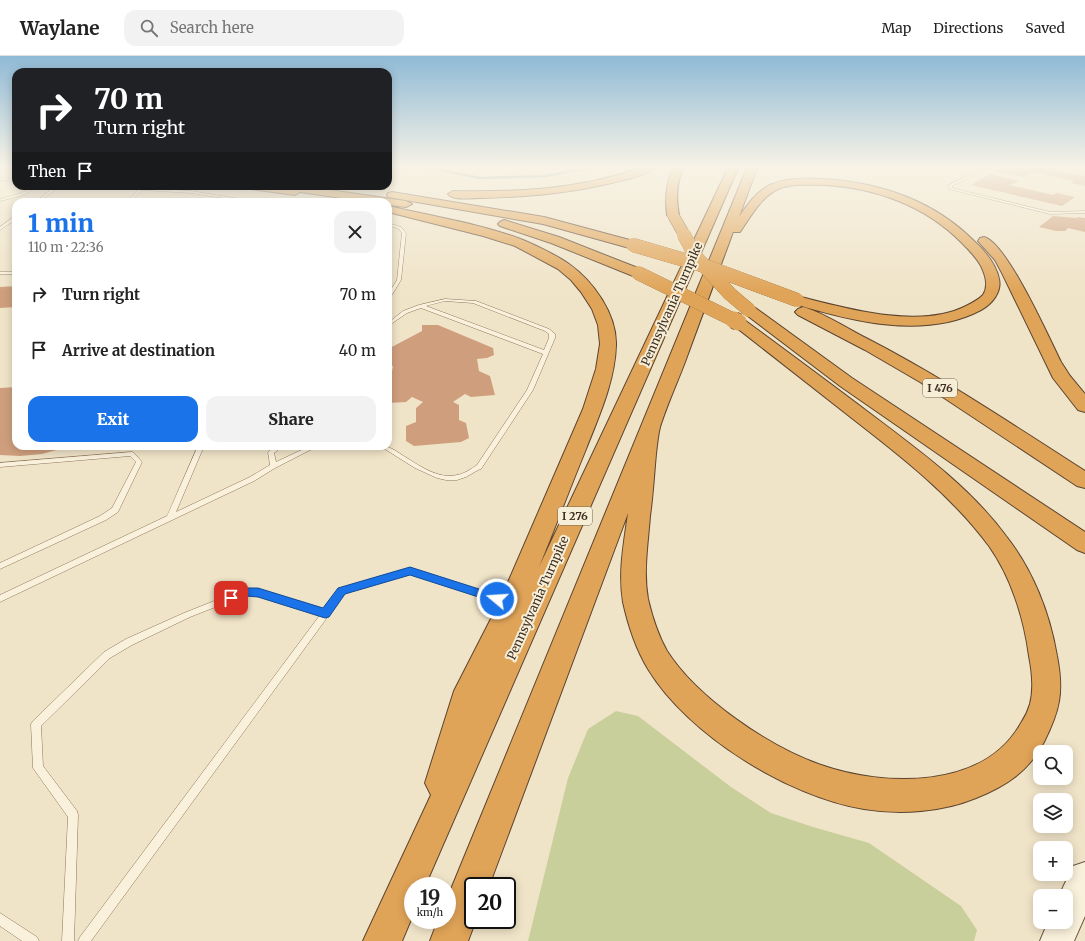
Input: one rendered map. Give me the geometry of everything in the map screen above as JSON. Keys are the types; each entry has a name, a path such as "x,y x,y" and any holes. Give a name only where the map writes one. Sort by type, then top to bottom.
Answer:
{"highway":[{"path":"417,863 469,690 512,604 592,409 605,369 608,344 606,325 599,309 587,290 576,277 563,266 541,253 519,243 418,209"},
{"path":"442,209 524,229 638,273 685,294 744,316 846,382 1085,544"},
{"name":"I 476","path":"482,209 544,221 633,245 793,302 912,371 992,420 1085,481"},
{"path":"650,425 635,548 633,579 637,603 648,641 657,659 669,677 682,692 742,741 773,759 807,776 863,793 923,795 955,790 978,782 997,772 1017,756 1032,738 1045,705 1046,667 1041,642 1023,586 1000,544 951,489 915,457 744,316 730,294 696,257 673,215 672,209"},
{"name":"Pennsylvania Turnpike","path":"382,941 715,209"},
{"name":"Pennsylvania Turnpike","path":"449,941 650,425 736,209"},
{"path":"722,247 751,209"},
{"path":"793,302 857,315 900,320 951,317 977,307 985,301 991,293 993,283 980,254 962,236 937,217 922,209"},
{"path":"934,209 968,229 1000,258 1062,378 1085,406"}],"main road":[{"path":"1073,905 1085,878"},
{"path":"1056,941 1062,929"}],"lane":[{"path":"1035,209 1050,213 1085,212"},
{"path":"0,229 12,220"},
{"path":"392,225 400,228 404,233 398,280 392,291"},
{"path":"0,274 12,273"},
{"path":"390,450 437,476 453,478 468,474 479,467 530,390 552,338 552,334 547,330 466,300 445,300 421,306 405,312 392,322"},
{"path":"421,306 546,353"},
{"path":"170,518 199,450"},
{"path":"273,466 271,452 274,450"},
{"path":"0,599 252,479 273,466 307,450"},
{"path":"0,465 132,454 139,462 115,510 104,518 0,566"},
{"path":"84,941 342,591 410,571 512,604"},
{"path":"68,941 73,815 38,768 36,724 107,655 129,642 187,615 245,592 258,592 325,613"},
{"path":"0,919 34,941"}],"green space":[{"path":"616,711 638,716 731,787 771,813 869,843 961,906 977,930 974,941 528,941 568,778 588,729"}],"building":[{"path":"1053,216 1085,218 1085,232 1068,228 1065,231 1056,231 1039,227"},
{"path":"12,286 12,307 0,308 0,287"},
{"path":"422,325 438,325 493,348 494,355 487,358 477,359 479,371 490,376 495,395 471,397 465,394 453,402 459,405 459,420 466,423 469,438 461,442 414,446 406,441 406,426 416,422 416,408 423,402 412,397 406,402 392,403 392,347 422,331"},
{"path":"12,387 12,450 56,450 42,454 20,456 0,455 0,388"}],"route":[{"path":"231,598 245,592 258,592 325,613 342,591 410,571 497,599"}]}
